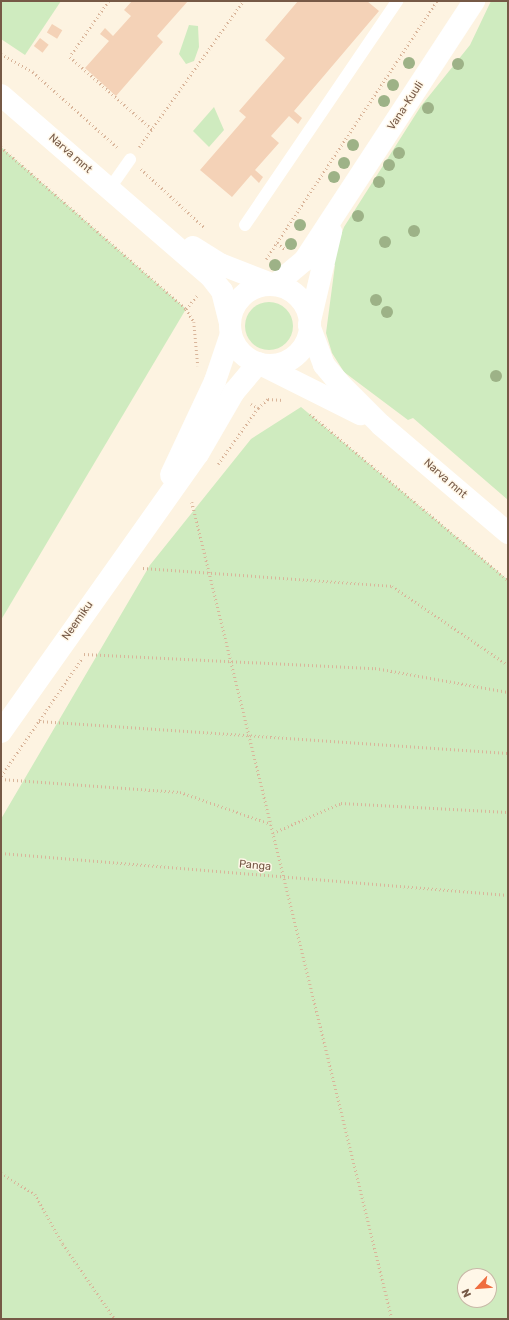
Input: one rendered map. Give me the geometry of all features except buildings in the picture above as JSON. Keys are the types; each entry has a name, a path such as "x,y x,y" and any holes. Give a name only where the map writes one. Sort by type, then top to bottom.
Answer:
{"main road":[{"name":"Vana-Kuuli","path":"275,285 296,270 338,210 474,1"},
{"name":"Narva mnt","path":"1,95 211,277 222,291 230,329"},
{"name":"Vana-Kuuli","path":"309,325 319,270 338,210"},
{"name":"Narva mnt","path":"139,214 220,264 275,285"},
{"path":"275,285 298,297 309,325 304,346 295,356 284,362 258,363 246,357 230,329 239,299 250,290 275,285"},
{"name":"Narva mnt","path":"309,325 324,365 381,425 508,533"},
{"name":"Neemiku","path":"154,511 215,381 230,329"},
{"name":"Narva mnt","path":"258,363 381,425"},
{"name":"Neemiku","path":"1,732 154,511 198,454 234,392 258,363"}],"lane":[{"path":"245,225 386,21 397,1"},
{"path":"110,188 130,159"}],"path":[{"path":"109,1 70,58 153,130"},
{"path":"130,159 153,130 243,1"},
{"path":"259,259 266,258 437,1"},
{"path":"1,54 41,79"},
{"path":"186,309 211,277"},
{"path":"192,502 392,1319"},
{"path":"143,568 392,586 508,665"},
{"path":"84,654 375,668 508,692"},
{"path":"39,721 249,734 508,753"},
{"path":"1,779 180,792 271,824"},
{"path":"273,833 341,803 508,812"},
{"name":"Panga","path":"1,853 508,895"},
{"path":"1,1173 35,1194 62,1244 114,1319"}],"green space":[{"path":"1,1 61,1 25,55 1,39"},
{"path":"491,1 508,1 508,500 413,418 408,420 344,372 332,353 326,333 335,265 331,263 344,227 421,106 470,45"},
{"path":"189,25 198,26 199,47 194,61 186,64 179,54"},
{"path":"214,107 224,130 209,147 193,131"},
{"path":"1,147 186,309 1,620"},
{"path":"269,302 278,304 286,309 291,317 293,326 291,335 286,343 278,348 269,350 260,348 252,343 247,335 245,326 247,317 252,309 260,304"},
{"path":"301,407 508,580 508,1319 1,1319 1,819 150,565 251,439"}]}
